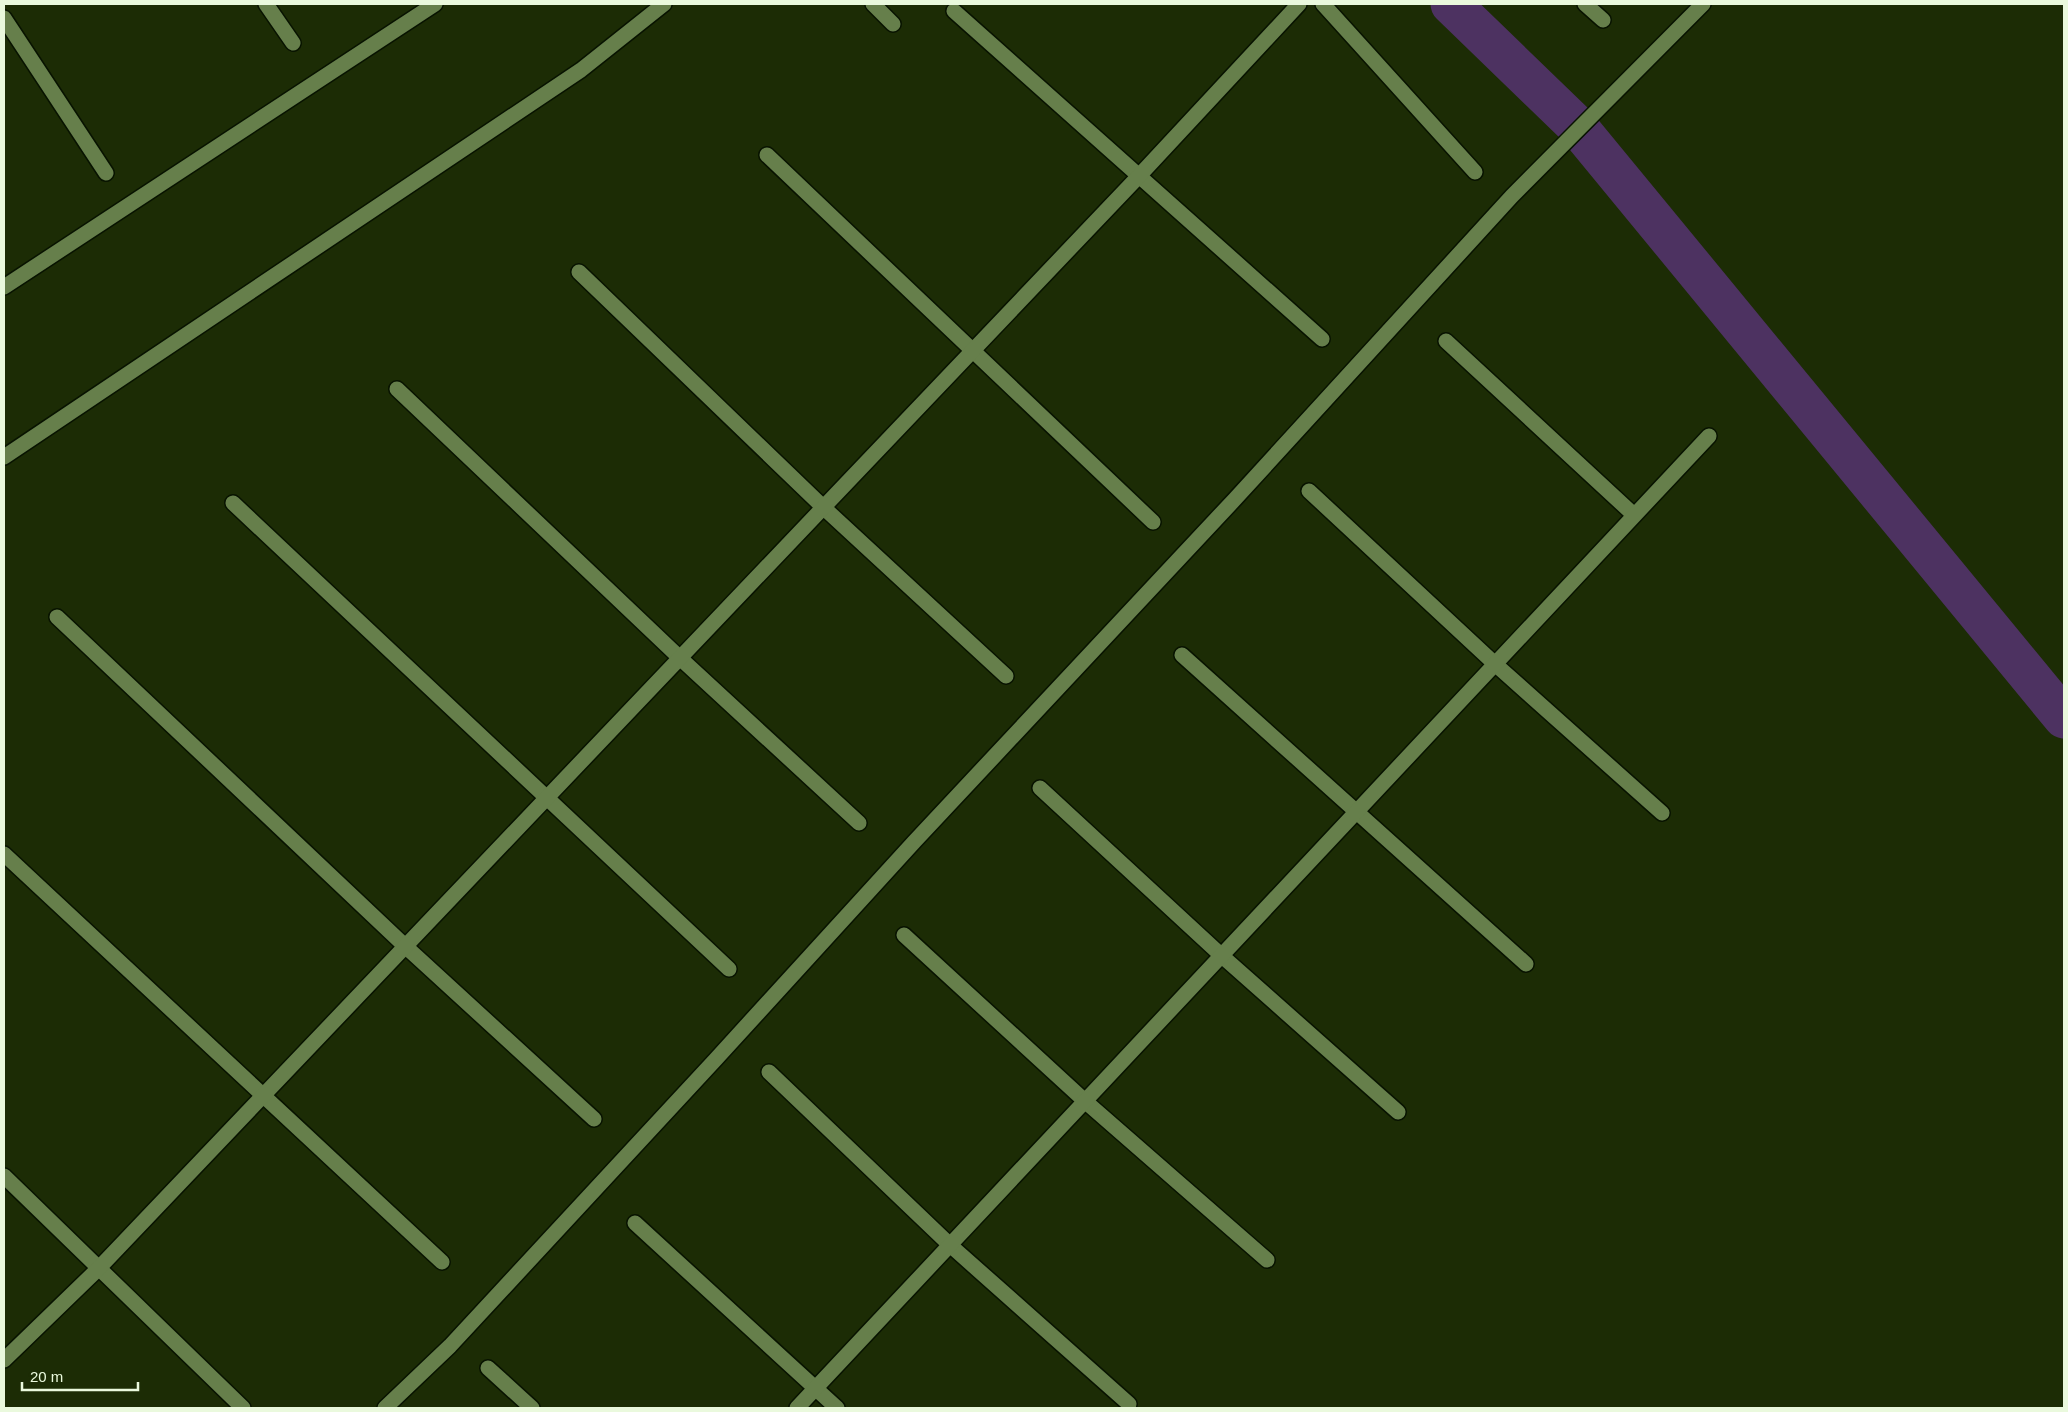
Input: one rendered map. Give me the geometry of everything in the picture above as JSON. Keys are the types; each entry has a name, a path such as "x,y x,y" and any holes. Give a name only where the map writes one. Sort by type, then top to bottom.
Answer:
{"street":[{"path":"266,4 293,43"},
{"path":"4,287 269,115 435,4"},
{"path":"4,456 581,70 664,4"},
{"path":"873,4 893,24"},
{"path":"4,1360 99,1268 1138,177 1299,4"},
{"path":"1323,4 1475,172"},
{"path":"1585,4 1603,20"},
{"path":"385,1408 450,1346 504,1289 914,842 1242,492 1520,188 1703,4"},
{"path":"954,11 1322,339"},
{"path":"4,18 106,172"},
{"path":"767,155 971,352 1152,522"},
{"path":"579,272 823,507 1006,676"},
{"path":"1446,341 1634,515"},
{"path":"398,389 680,658 860,823"},
{"path":"797,1408 1709,436"},
{"path":"1309,491 1495,664 1662,813"},
{"path":"233,503 729,969"},
{"path":"57,617 405,946 594,1119"},
{"path":"1182,656 1526,964"},
{"path":"1040,788 1222,956 1398,1112"},
{"path":"4,854 442,1262"},
{"path":"904,935 1086,1102 1267,1260"},
{"path":"769,1072 950,1245 1129,1404"},
{"path":"4,1176 243,1408"},
{"path":"635,1223 837,1408"},
{"path":"488,1368 532,1408"}],"waterway":[{"path":"1451,4 1576,125 2064,718"}]}
